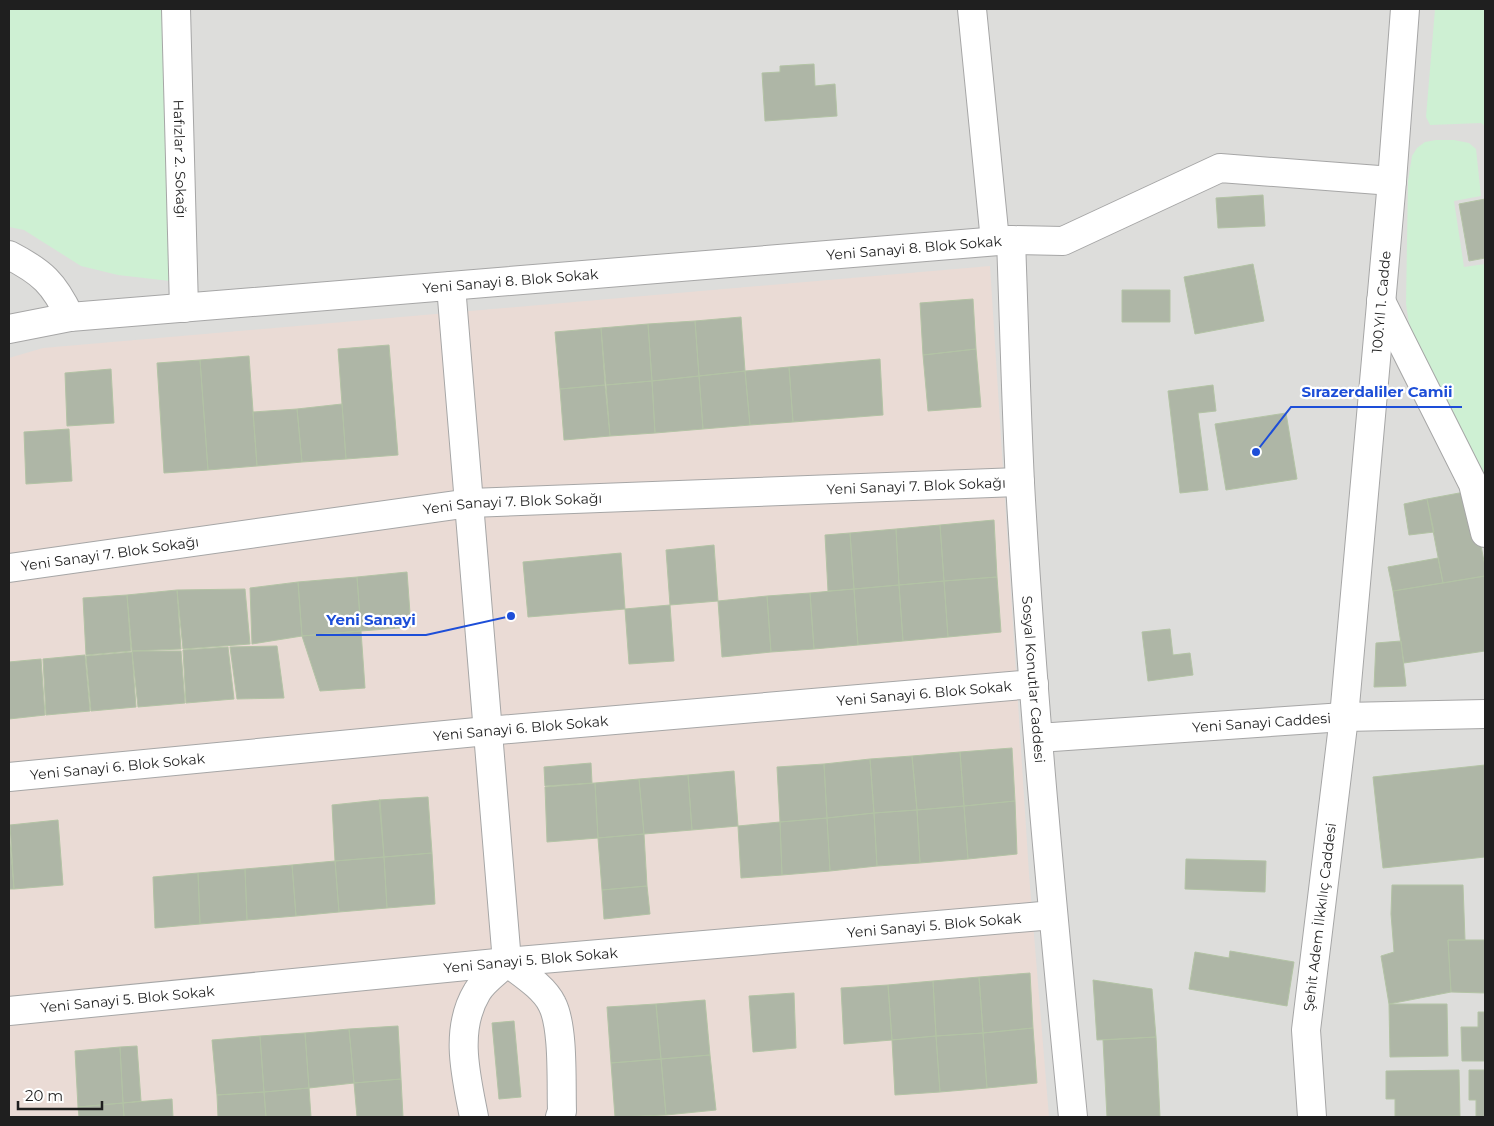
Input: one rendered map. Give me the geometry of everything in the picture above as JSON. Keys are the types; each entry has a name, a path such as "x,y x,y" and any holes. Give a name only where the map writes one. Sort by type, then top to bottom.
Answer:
{"street":[{"name":"Hafızlar 2. Sokağı","path":"176,9 184,308"},
{"name":"Sosyal Konutlar Caddesi","path":"972,9 1003,240 1038,738 1073,1117"},
{"name":"100.Yıl 1. Cadde","path":"1344,717 1392,181 1405,9"},
{"name":"Yeni Sanayi 8. Blok Sokak","path":"9,329 70,317 1003,240 1063,241 1220,168 1392,181"},
{"path":"9,255 29,265 45,278 60,294 70,317"},
{"path":"451,286 507,962 536,984 552,1003 559,1023 562,1111 560,1117"},
{"path":"1381,301 1473,484 1485,533"},
{"name":"Yeni Sanayi 7. Blok Sokağı","path":"9,568 470,504 1020,482"},
{"name":"Yeni Sanayi 6. Blok Sokak","path":"9,776 487,731 1034,684"},
{"name":"Yeni Sanayi Caddesi","path":"1038,738 1344,717 1485,714"},
{"name":"Şehit Adem İlkkılıç Caddesi","path":"1312,1117 1306,1030 1344,717"},
{"name":"Yeni Sanayi 5. Blok Sokak","path":"9,1011 507,962 1053,915"},
{"path":"474,1117 467,1083 463,1040 468,1011 477,990 507,962"}],"shaded area":[{"path":"9,9 1485,9 1485,1117 9,1117"},
{"path":"990,266 1029,874 1049,1117 9,1117 9,358 43,348"}],"green space":[{"path":"9,9 170,9 170,281 118,275 81,266 24,230 9,227"},
{"path":"1435,9 1485,9 1485,126 1481,123 1430,125 1426,117"},
{"path":"1454,140 1469,143 1476,149 1481,196 1454,201 1464,267 1485,264 1485,504 1469,456 1409,324 1406,304 1408,181 1412,156 1417,148 1425,142"}],"building":[{"path":"814,64 815,86 835,84 837,116 765,121 762,73 780,72 780,66"},
{"path":"1263,195 1265,226 1218,228 1216,198"},
{"path":"1485,199 1485,258 1469,261 1459,204"},
{"path":"1253,264 1264,321 1195,334 1184,277"},
{"path":"1122,290 1170,290 1170,322 1122,322"},
{"path":"973,299 976,349 923,355 920,303"},
{"path":"741,317 745,371 699,376 695,321"},
{"path":"695,321 699,376 652,381 648,324"},
{"path":"648,324 652,381 606,385 601,328"},
{"path":"601,328 605,385 560,389 555,332"},
{"path":"389,345 398,455 346,459 338,349"},
{"path":"976,349 981,407 928,411 923,355"},
{"path":"249,356 257,466 208,470 200,360"},
{"path":"880,359 883,415 793,422 789,367"},
{"path":"200,360 208,470 164,473 157,363"},
{"path":"789,367 793,422 750,425 745,371"},
{"path":"111,369 114,423 67,426 65,373"},
{"path":"745,371 750,425 703,429 699,376"},
{"path":"699,376 703,429 655,433 652,381"},
{"path":"652,381 655,433 610,436 606,385"},
{"path":"605,385 610,436 564,440 560,389"},
{"path":"1213,385 1216,411 1198,413 1208,490 1180,493 1168,391"},
{"path":"342,404 346,459 302,462 297,409"},
{"path":"297,409 302,462 257,466 253,412"},
{"path":"1286,413 1297,479 1226,490 1215,424"},
{"path":"69,429 72,481 26,484 24,432"},
{"path":"1470,491 1485,566 1485,576 1443,583 1427,499"},
{"path":"1427,499 1434,532 1409,535 1404,504"},
{"path":"994,520 997,577 944,581 940,525"},
{"path":"940,525 944,581 899,585 896,529"},
{"path":"896,529 899,585 854,589 850,533"},
{"path":"850,533 854,589 828,591 825,535"},
{"path":"714,545 718,601 670,605 666,550"},
{"path":"621,553 625,609 528,617 523,562"},
{"path":"1438,558 1443,583 1393,591 1388,567"},
{"path":"407,572 411,627 361,631 357,577"},
{"path":"1485,576 1485,651 1404,663 1393,591"},
{"path":"357,577 361,631 302,636 298,582"},
{"path":"997,577 1001,632 948,637 944,581"},
{"path":"944,581 948,637 903,641 899,585"},
{"path":"298,582 302,636 252,644 250,588"},
{"path":"899,585 903,641 858,645 854,589"},
{"path":"245,589 250,644 183,649 177,590"},
{"path":"854,589 858,645 814,649 810,593"},
{"path":"177,590 181,649 132,651 127,595"},
{"path":"810,593 814,649 771,652 767,596"},
{"path":"127,595 131,651 86,655 83,598"},
{"path":"767,596 771,652 722,657 718,601"},
{"path":"670,605 674,661 629,664 625,609"},
{"path":"1170,629 1173,655 1190,653 1193,675 1148,681 1142,632"},
{"path":"361,631 365,688 320,691 302,636"},
{"path":"1401,641 1406,686 1374,687 1376,643"},
{"path":"277,646 284,698 237,699 230,647"},
{"path":"228,647 234,699 186,703 183,650"},
{"path":"132,651 181,651 185,703 138,707"},
{"path":"132,652 136,707 91,711 86,656"},
{"path":"85,655 90,711 46,715 43,659"},
{"path":"41,659 45,715 9,719 9,662"},
{"path":"1012,748 1015,801 964,806 960,752"},
{"path":"960,752 964,806 917,810 912,756"},
{"path":"912,756 917,810 874,813 870,759"},
{"path":"870,759 874,813 827,818 824,764"},
{"path":"591,763 592,783 545,786 544,767"},
{"path":"824,764 827,818 780,822 777,767"},
{"path":"1485,765 1485,857 1383,868 1373,777"},
{"path":"734,771 738,826 692,830 688,775"},
{"path":"688,775 692,830 644,834 639,779"},
{"path":"639,779 644,834 598,838 595,783"},
{"path":"595,783 598,838 547,842 545,787"},
{"path":"428,797 432,853 384,857 379,800"},
{"path":"380,800 384,857 335,861 332,805"},
{"path":"1015,801 1017,854 968,859 964,806"},
{"path":"964,806 968,859 920,863 917,810"},
{"path":"917,810 920,863 877,866 874,813"},
{"path":"874,813 877,866 830,871 827,818"},
{"path":"827,818 830,871 782,875 780,822"},
{"path":"58,820 63,885 14,889 10,825"},
{"path":"780,822 782,875 741,878 738,826"},
{"path":"9,831 14,889 9,889"},
{"path":"644,834 647,886 602,890 598,838"},
{"path":"432,853 435,904 387,908 384,857"},
{"path":"384,857 387,908 339,912 335,861"},
{"path":"1186,859 1266,861 1265,892 1185,889"},
{"path":"335,861 339,912 296,916 292,865"},
{"path":"292,865 296,916 247,920 245,869"},
{"path":"245,869 247,920 200,924 198,873"},
{"path":"198,873 200,924 155,928 153,877"},
{"path":"1392,885 1463,885 1465,940 1448,940 1451,992 1389,1004 1381,956 1394,952 1391,914"},
{"path":"647,886 650,914 604,919 602,890"},
{"path":"1448,940 1485,940 1485,993 1451,992"},
{"path":"1230,951 1294,962 1287,1006 1189,989 1195,952 1229,958"},
{"path":"1030,973 1033,1028 983,1033 979,977"},
{"path":"979,977 983,1033 936,1036 933,981"},
{"path":"1093,980 1152,989 1156,1037 1097,1040"},
{"path":"933,981 936,1036 892,1040 888,985"},
{"path":"888,985 892,1040 844,1044 841,988"},
{"path":"794,993 796,1048 753,1052 749,996"},
{"path":"705,1000 710,1055 661,1059 656,1004"},
{"path":"656,1004 661,1059 611,1063 607,1007"},
{"path":"1389,1004 1447,1004 1448,1056 1390,1057"},
{"path":"1478,1012 1485,1012 1485,1061 1462,1061 1461,1027 1478,1027"},
{"path":"514,1021 521,1097 499,1099 492,1023"},
{"path":"398,1026 401,1079 354,1083 349,1029"},
{"path":"1033,1028 1037,1083 987,1088 983,1033"},
{"path":"349,1029 354,1083 309,1088 305,1033"},
{"path":"305,1033 309,1088 264,1092 260,1036"},
{"path":"983,1033 987,1088 940,1092 936,1036"},
{"path":"260,1036 264,1092 217,1095 212,1040"},
{"path":"936,1036 940,1092 895,1095 892,1040"},
{"path":"1156,1037 1160,1117 1107,1117 1103,1040"},
{"path":"137,1046 141,1101 123,1103 120,1047"},
{"path":"120,1047 123,1103 78,1107 75,1051"},
{"path":"710,1055 716,1110 666,1115 661,1059"},
{"path":"661,1059 666,1115 615,1117 611,1063"},
{"path":"1459,1070 1460,1116 1395,1117 1395,1099 1386,1099 1386,1071"},
{"path":"1469,1070 1485,1070 1485,1117 1476,1117 1476,1100 1469,1100"},
{"path":"401,1079 403,1117 357,1117 354,1083"},
{"path":"309,1088 311,1117 266,1117 264,1092"},
{"path":"264,1092 266,1117 218,1117 217,1095"},
{"path":"172,1099 173,1117 124,1117 123,1103"},
{"path":"123,1103 124,1117 79,1117 78,1107"}],"place":[{"name":"Sırazerdaliler Camii","path":"1256,452"},
{"name":"Yeni Sanayi","path":"511,616"}]}
